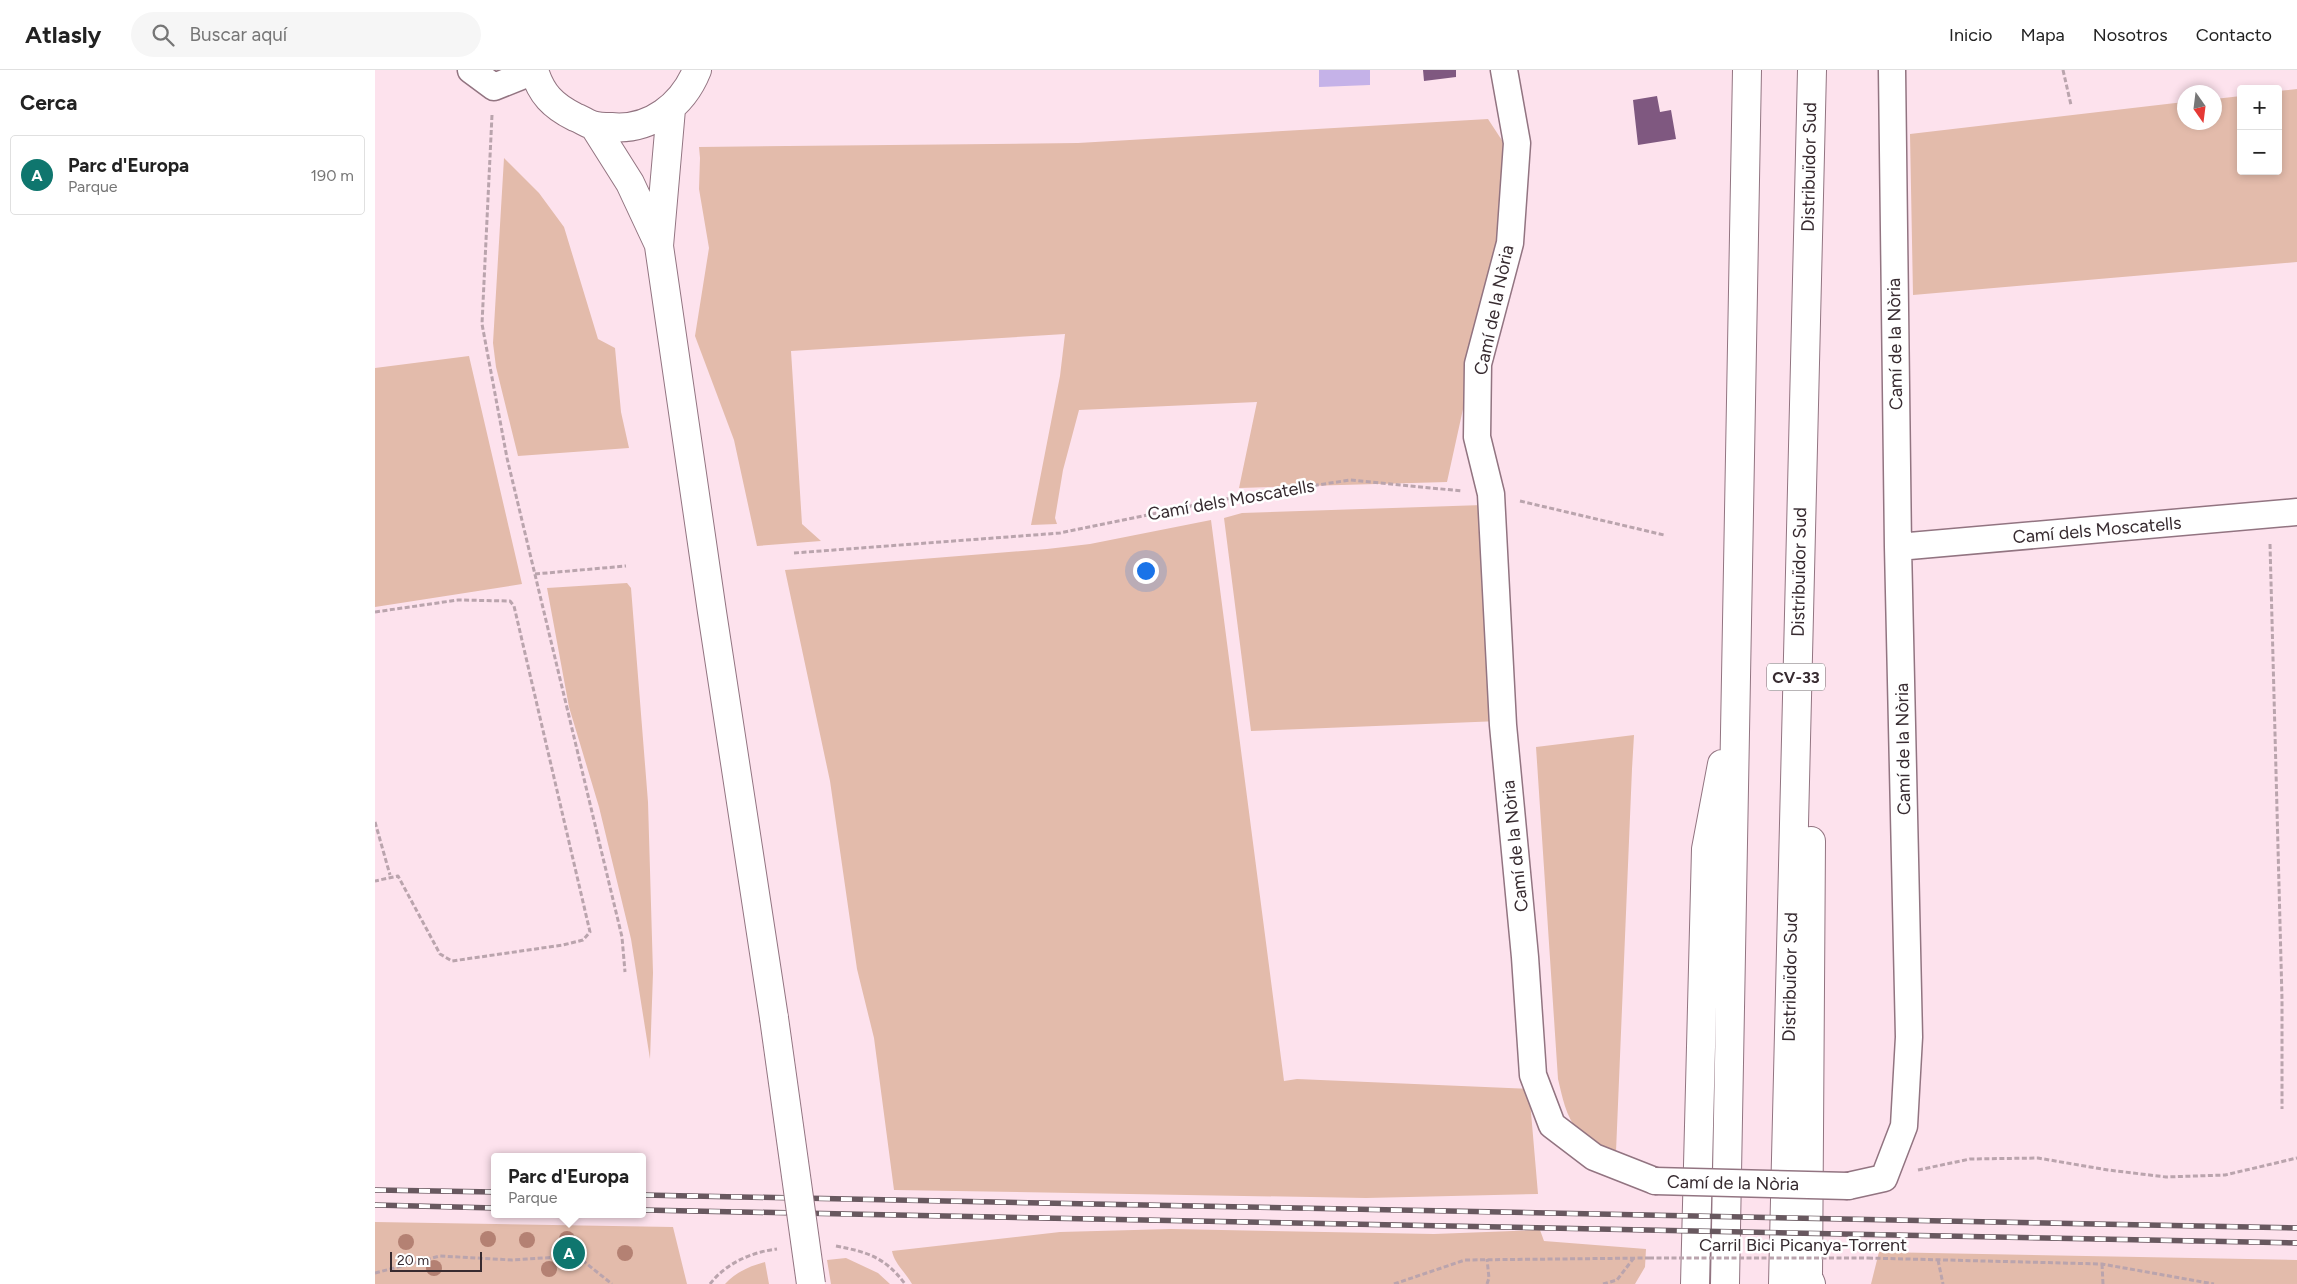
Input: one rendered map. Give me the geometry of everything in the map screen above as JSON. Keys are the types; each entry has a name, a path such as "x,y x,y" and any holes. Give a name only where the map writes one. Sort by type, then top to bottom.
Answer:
{"main road":[{"path":"534,70 538,86 557,108 594,126 622,128 652,120 671,109 691,85 697,70"},
{"path":"1725,1284 1747,70"},
{"name":"Distribuïdor Sud","path":"1783,1284 1812,70"},
{"path":"671,109 659,246 711,612 774,1018 811,1284"},
{"path":"594,126 630,183 659,246"},
{"path":"1797,648 1811,836 1808,1277 1811,1284"},
{"path":"1695,1284 1706,849 1737,686"}],"street":[{"path":"471,70 494,87 534,70"},
{"name":"Camí de la Nòria","path":"1505,70 1517,143 1510,243 1478,364 1477,438 1491,494 1503,725 1525,957 1533,1075 1552,1126 1594,1158 1655,1181 1848,1186 1884,1178 1903,1126 1909,1037 1898,547 1892,70"},
{"name":"Camí dels Moscatells","path":"1898,547 2286,513"}],"path":[{"path":"2063,70 2071,105"},
{"path":"494,87 482,324 507,458 622,938 625,972"},
{"name":"Camí dels Moscatells","path":"794,553 1060,533 1220,500 1350,480 1491,494 1664,535"},
{"path":"2281,1109 2282,999 2270,533 2286,513"},
{"path":"535,574 626,566"},
{"path":"375,612 458,600 509,601 515,606 590,932 583,940 563,945 452,961 440,954 398,876 375,881"},
{"path":"375,822 390,875"},
{"path":"1884,1178 1970,1159 2038,1158 2108,1170 2166,1177 2225,1175 2297,1158"},
{"path":"375,1273 440,1256 512,1260 559,1257 582,1260 612,1284"},
{"name":"Carril Bici Picanya-Torrent","path":"1394,1284 1465,1260 1649,1258 1868,1258 2102,1264 2214,1284"},
{"path":"1603,1284 1617,1280 1633,1259"},
{"path":"1487,1260 1489,1278 1487,1284"},
{"path":"1938,1260 1943,1284"},
{"path":"2102,1264 2103,1284"},
{"path":"603,1284 604,1277"}],"shaded area":[{"path":"1319,70 1370,70 1370,85 1319,87"},
{"path":"2297,89 2297,262 1913,295 1910,134 2177,103 2177,130 2222,130 2222,98 2237,96 2237,175 2282,175 2282,91"},
{"path":"1488,119 1505,145 1506,213 1447,482 1239,488 1257,402 1079,410 1063,470 1055,518 1057,524 1031,525 1060,376 1065,334 791,351 802,524 821,541 757,546 734,440 695,336 709,248 699,189 699,147 1078,143"},
{"path":"504,158 539,193 564,227 598,339 615,348 621,412 629,448 518,456 496,367 493,343"},
{"path":"469,356 522,584 375,607 375,368"},
{"path":"1483,505 1500,721 1251,731 1224,518 1242,513"},
{"path":"1211,520 1284,1081 1297,1079 1529,1089 1538,1194 1366,1198 894,1190 874,1038 857,969 830,781 785,570 1090,544"},
{"path":"627,583 631,588 648,802 653,973 650,1059 631,939 599,807 569,707 547,588"},
{"path":"1634,735 1616,1152 1591,1141 1578,1131 1567,1113 1558,1079 1536,747"},
{"path":"375,1222 673,1227 687,1284 375,1284"},
{"path":"1171,1229 1434,1234 1540,1230 1544,1241 1646,1249 1645,1267 1635,1284 912,1284 898,1264 892,1251 1060,1232"},
{"path":"1879,1252 2297,1260 2297,1284 1871,1284"},
{"path":"846,1258 878,1273 890,1284 831,1284 827,1260"},
{"path":"765,1262 769,1284 725,1284 743,1270"}],"building":[{"path":"1423,70 1456,70 1456,77 1424,81"},
{"path":"1657,96 1660,112 1671,110 1676,139 1638,145 1633,100"}],"railway":[{"path":"375,1190 491,1192"},
{"path":"646,1195 2297,1228"},
{"path":"375,1205 491,1208"},
{"path":"646,1210 2297,1243"}],"place":[{"name":"Parc d'Europa","path":"569,1253"}]}
